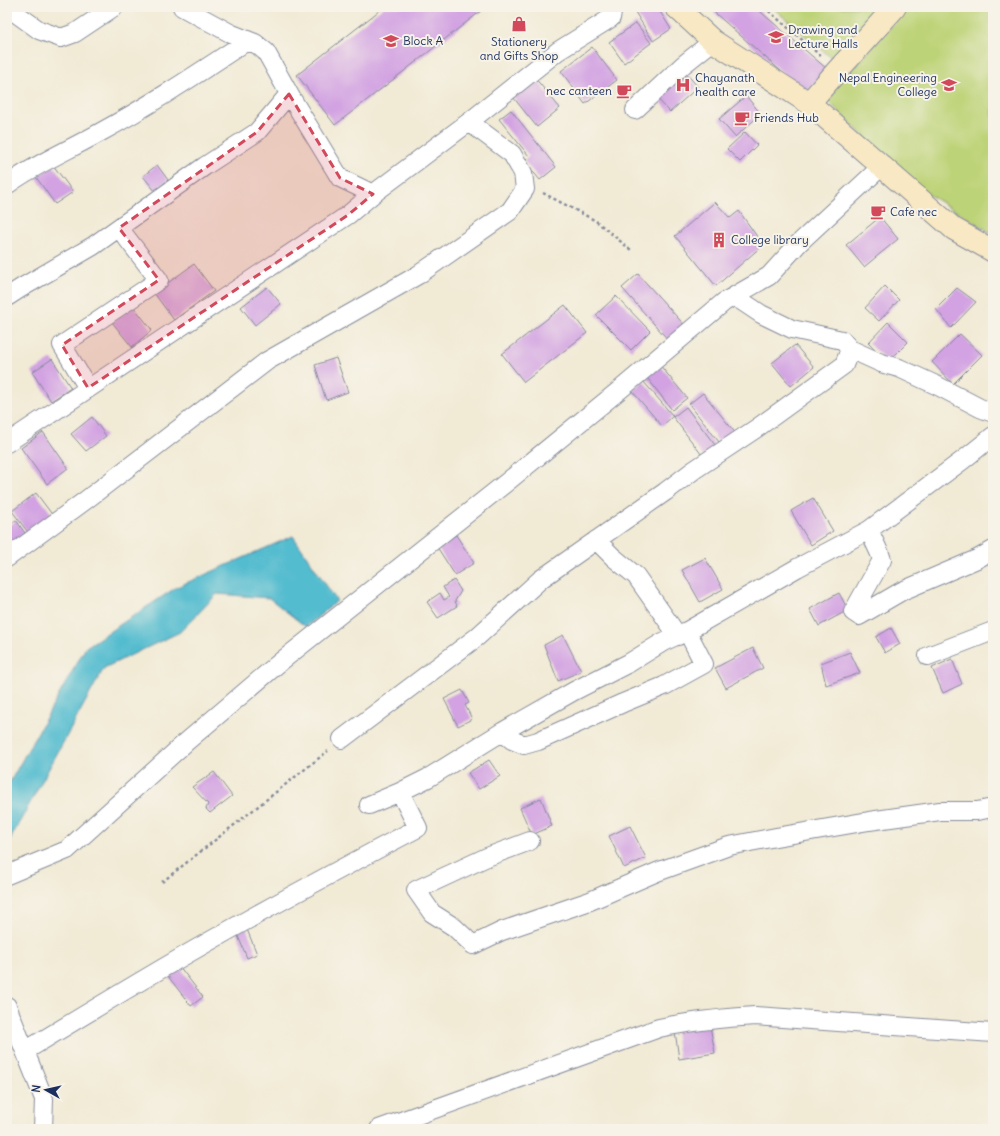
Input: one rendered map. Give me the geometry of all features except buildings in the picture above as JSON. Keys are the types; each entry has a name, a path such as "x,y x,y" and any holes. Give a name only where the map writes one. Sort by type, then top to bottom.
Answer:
{"street":[{"path":"7,7 39,30 61,38 75,33 114,7"},
{"path":"182,7 230,33 255,43 266,52 289,94 340,178 374,194"},
{"path":"7,443 348,215 558,51 611,18 613,7"},
{"path":"676,7 713,41 809,103 954,229 993,251"},
{"path":"809,103 896,7"},
{"path":"635,110 683,65 713,41"},
{"path":"7,185 16,178 48,160 100,133 244,44 255,43"},
{"path":"7,297 93,246 205,166 257,132 289,94"},
{"path":"7,558 86,500 267,361 418,276 510,211 525,189 523,173 512,154 469,122"},
{"path":"7,875 67,850 185,743 278,664 622,388 724,302 769,276 799,244 882,166"},
{"path":"88,388 62,345 158,280 119,228"},
{"path":"734,296 761,314 792,329 842,340 850,349 881,363 905,371 993,413"},
{"path":"342,740 477,637 541,579 844,365 850,349"},
{"path":"369,805 428,778 502,732 574,691 629,663 663,642 869,530 993,436"},
{"path":"869,530 882,560 852,612 859,616 902,591 977,559 993,550"},
{"path":"502,732 512,740 524,745 538,741 664,686 704,664 682,633 636,576 613,557 596,540"},
{"path":"928,656 993,631"},
{"path":"25,1051 229,930 418,828 400,792"},
{"path":"530,841 487,857 416,890 432,913 454,927 473,945 502,931 590,901 657,872 729,846 869,821 940,811 977,811 993,808"},
{"path":"7,1006 44,1099 43,1129"},
{"path":"379,1129 632,1037 659,1028 686,1022 755,1016 993,1033"}],"path":[{"path":"764,7 837,71"},
{"path":"525,189 545,194 596,222 631,250"},
{"path":"162,882 342,740"}],"highlighted area":[{"path":"289,94 340,178 373,194 348,215 88,388 62,345 159,280 119,228 257,132"}],"green space":[{"path":"772,7 883,7 835,61"},
{"path":"909,7 993,7 993,234 913,185 825,98"}],"water":[{"path":"293,536 337,601 306,627 269,598 217,594 180,632 104,668 7,845 7,787 86,647 177,587"}],"place":[{"name":"Stationery and Gifts Shop","path":"519,24"},
{"name":"Drawing and Lecture Halls","path":"776,37"},
{"name":"Block A","path":"391,41"},
{"name":"Chayanath health care","path":"683,85"},
{"name":"Nepal Engineering College","path":"949,85"},
{"name":"nec canteen","path":"624,91"},
{"name":"Friends Hub","path":"742,118"},
{"name":"Cafe nec","path":"878,212"},
{"name":"College library","path":"719,240"}]}
